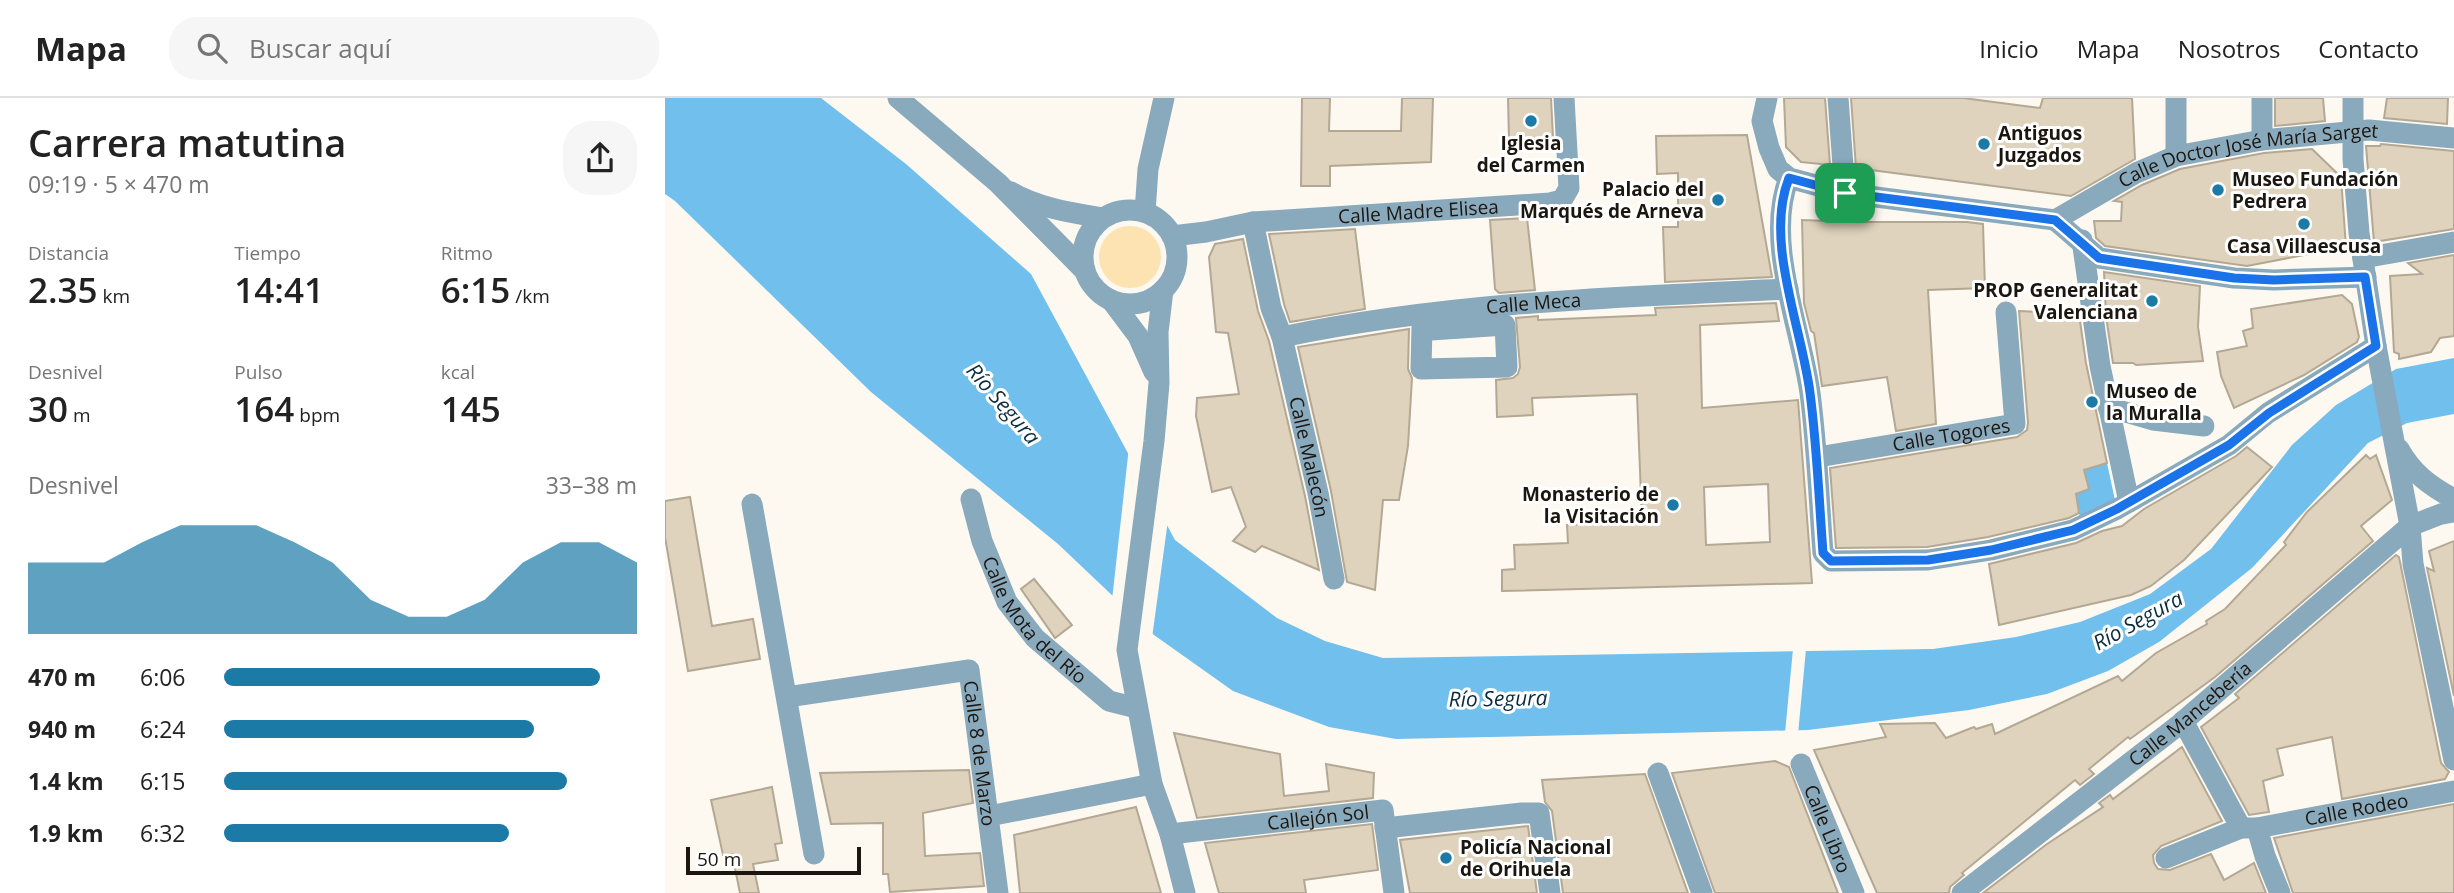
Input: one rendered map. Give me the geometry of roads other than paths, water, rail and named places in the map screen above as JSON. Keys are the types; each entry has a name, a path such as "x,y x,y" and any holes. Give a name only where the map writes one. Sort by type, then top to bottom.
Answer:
{"street":[{"path":"898,98 998,183 1085,271 1091,283 1111,300 1138,336 1159,383"},
{"path":"1145,212 1148,169 1164,98"},
{"name":"Calle Madre Elisea","path":"1172,236 1253,222 1550,203 1562,200 1569,188 1564,98"},
{"path":"1747,98 1762,121 1772,158 1778,169 1789,178 1845,193 2055,220 2099,258 2234,278 2274,280 2364,267 2454,243"},
{"path":"1762,121 1767,98"},
{"path":"1838,98 1845,193"},
{"path":"2176,98 2176,156"},
{"path":"2262,98 2262,140"},
{"path":"2353,98 2353,159 2364,267 2376,346 2410,526 2413,564 2454,760"},
{"name":"Calle Doctor José María Sarget","path":"2055,220 2136,173 2176,156 2262,140 2369,130 2454,138"},
{"path":"1789,178 1780,204 1779,218 1789,289 1810,389 1818,457 1823,553 1827,558 1845,562 1966,555 2073,530 2129,502 2229,445 2269,413 2376,346"},
{"path":"998,183 1021,197 1067,212 1103,218"},
{"path":"2083,204 2081,216 2091,316 2129,502"},
{"path":"1085,271 1085,242 1092,229 1103,218 1130,210 1145,212 1165,226 1172,236 1176,250 1172,278 1163,290 1139,303 1111,300"},
{"name":"Calle Malecón","path":"1253,222 1318,493 1334,579"},
{"name":"Calle Meca","path":"1282,337 1429,312 1641,296 1789,289"},
{"path":"1163,290 1158,332 1159,383 1154,441 1127,650 1152,784 1170,834 1185,893"},
{"name":"Calle Togores","path":"1818,457 2015,424 2007,312"},
{"path":"2108,407 2153,421 2204,426"},
{"path":"2392,434 2408,465 2425,482 2454,499"},
{"name":"Calle Mota del Río","path":"971,499 982,541 1007,602 1035,638 1109,701 1137,708"},
{"path":"753,504 814,854"},
{"path":"2410,526 2454,512"},
{"name":"Calle Mancebería","path":"1962,893 2183,721 2410,526"},
{"name":"Calle 8 de Marzo","path":"787,697 969,670 998,893"},
{"path":"2183,721 2265,856 2280,893"},
{"name":"Calle Libro","path":"1801,764 1854,893"},
{"path":"1658,772 1702,893"},
{"path":"989,816 1152,784"},
{"name":"Calle Rodeo","path":"2166,858 2249,828 2454,791"},
{"name":"Callejón Sol","path":"1170,834 1383,810 1394,893"},
{"path":"1385,828 1539,813 1550,893"}],"water":[{"name":"Río Segura","path":"665,98 821,98 906,164 1031,274 1175,540 1277,618 1325,641 1383,658 1933,649 2016,637 2080,622 2150,594 2211,549 2292,445 2336,405 2396,369 2454,358 2454,414 2407,423 2368,443 2252,568 2159,642 2108,671 2047,694 1969,710 1808,730 1396,739 1329,727 1233,691 1154,635 1058,544 871,392 665,194"},
{"path":"2107,463 2116,505 2080,519 2076,494 2089,489 2084,470"}],"place":[{"name":"Iglesia del Carmen","path":"1531,121"},
{"name":"Antiguos Juzgados","path":"1984,144"},
{"name":"Museo Fundación Pedrera","path":"2218,190"},
{"name":"Palacio del Marqués de Arneva","path":"1718,200"},
{"name":"Casa Villaescusa","path":"2304,224"},
{"name":"PROP Generalitat Valenciana","path":"2152,301"},
{"name":"Museo de la Muralla","path":"2092,402"},
{"name":"Monasterio de la Visitación","path":"1673,505"},
{"name":"Policía Nacional de Orihuela","path":"1446,858"}]}
